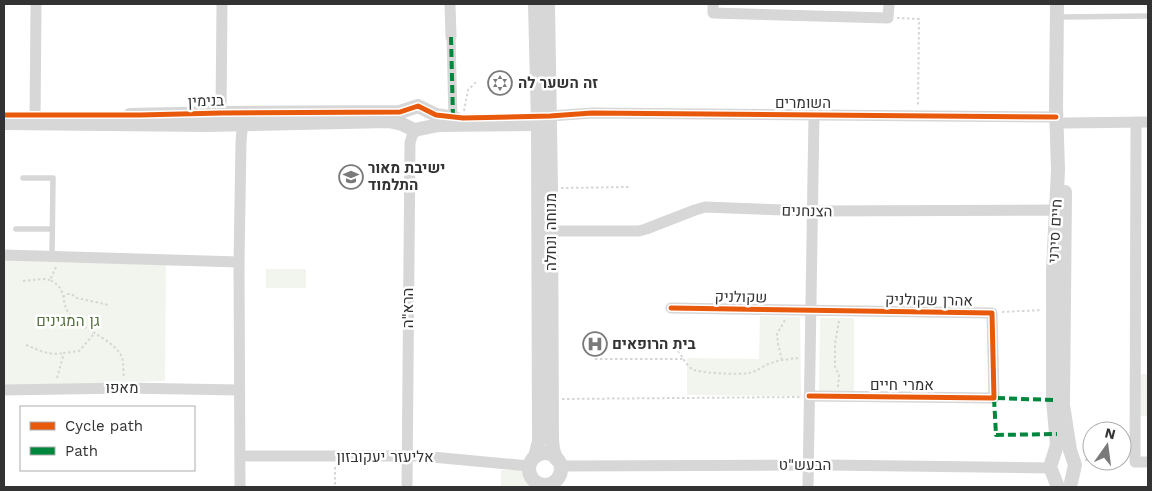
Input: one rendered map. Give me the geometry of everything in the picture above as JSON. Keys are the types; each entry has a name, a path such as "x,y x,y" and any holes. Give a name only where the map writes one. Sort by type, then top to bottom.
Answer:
{"street":[{"path":"35,120 36,4"},
{"path":"207,125 220,113 222,4"},
{"path":"450,4 458,118"},
{"name":"מנוחה ונחלה","path":"536,4 542,119 551,188 552,440 553,449 558,461"},
{"name":"מנוחה ונחלה","path":"532,461 538,441 542,119 548,4"},
{"path":"713,4 713,13 888,18 889,4"},
{"name":"חיים סירני","path":"1057,4 1061,120"},
{"name":"חיים סירני","path":"1063,10 1058,170 1063,405 1075,466 1071,481"},
{"path":"425,109 429,116 428,120 416,128 406,124 404,116 408,109 418,106 425,109 436,115 458,118 542,119"},
{"name":"בנימין","path":"4,115 35,120 207,125 243,119 400,112 408,109"},
{"name":"השומרים","path":"542,119 592,112 918,115 1148,122"},
{"name":"בנימין","path":"4,123 140,115 220,113 243,119 389,121 416,128 438,124 542,119"},
{"path":"808,487 814,115"},
{"path":"240,487 239,262 243,119"},
{"path":"1136,122 1135,462 1148,462"},
{"name":"הרא\"ה","path":"407,487 410,142 416,128"},
{"name":"הצנחנים","path":"551,230 639,231 706,207 812,211 1060,213"},
{"name":"חיים סירני","path":"1058,487 1052,466 1057,445 1053,400 1054,309 1060,213"},
{"path":"4,255 239,262"},
{"name":"שקולניק","path":"670,308 811,311"},
{"name":"אהרן שקולניק","path":"811,311 992,313 994,398"},
{"name":"מאפו","path":"4,390 125,388 239,390"},
{"name":"אמרי חיים","path":"810,396 994,398"},
{"path":"544,454 548,454 558,461 560,474 556,483 536,484 530,474 532,461 544,454"},
{"path":"1071,481 1066,478 1056,477 1052,466 1062,454 1072,458"},
{"name":"אליעזר יעקובזון","path":"240,456 407,456 532,461"},
{"name":"הבעש\"ט","path":"558,461 567,466 1052,466"}],"lane":[{"path":"1063,10 1148,16"},
{"path":"23,178 53,178 52,229 56,256"},
{"path":"16,229 52,229"}],"path":[{"path":"888,18 920,19 918,115"},
{"path":"458,118 468,90 477,81"},
{"path":"551,188 630,187"},
{"path":"50,280 56,256"},
{"path":"23,281 44,279 57,283 62,290 70,316 117,350 122,358 125,388"},
{"path":"63,297 71,294 77,298 109,306"},
{"path":"992,313 1054,309"},
{"path":"782,360 777,334 785,322 785,311"},
{"path":"834,397 839,376 835,367 835,344 841,312"},
{"path":"26,345 46,353 56,354 78,351 95,334"},
{"path":"678,351 692,370 701,373 750,373 767,364 810,356"},
{"path":"52,389 59,374 64,353"},
{"path":"595,359 684,358"},
{"path":"551,399 810,396"},
{"path":"335,457 335,487"}],"green space":[{"name":"גן המגינים","path":"4,255 166,259 165,381 4,389"},
{"path":"266,269 306,269 306,288 266,288"},
{"path":"760,316 800,317 801,396 687,395 687,358 759,359"},
{"path":"820,318 854,318 854,398 819,398"},
{"path":"1140,374 1148,374 1148,416 1140,416"},
{"path":"529,469 529,487 501,487 501,470"}],"marked path":[{"path":"451,37 453,118"},
{"path":"1053,400 994,398 996,435 1057,434"}],"cycle path":[{"path":"4,115 400,112 418,106 436,115 463,118 592,113 1056,117"},
{"path":"671,308 992,313 994,398 809,396"}],"place":[{"name":"זה השער לה","path":"500,83"},
{"name":"ישיבת מאור התלמוד","path":"351,177"},
{"name":"בית הרופאים","path":"595,344"}]}
